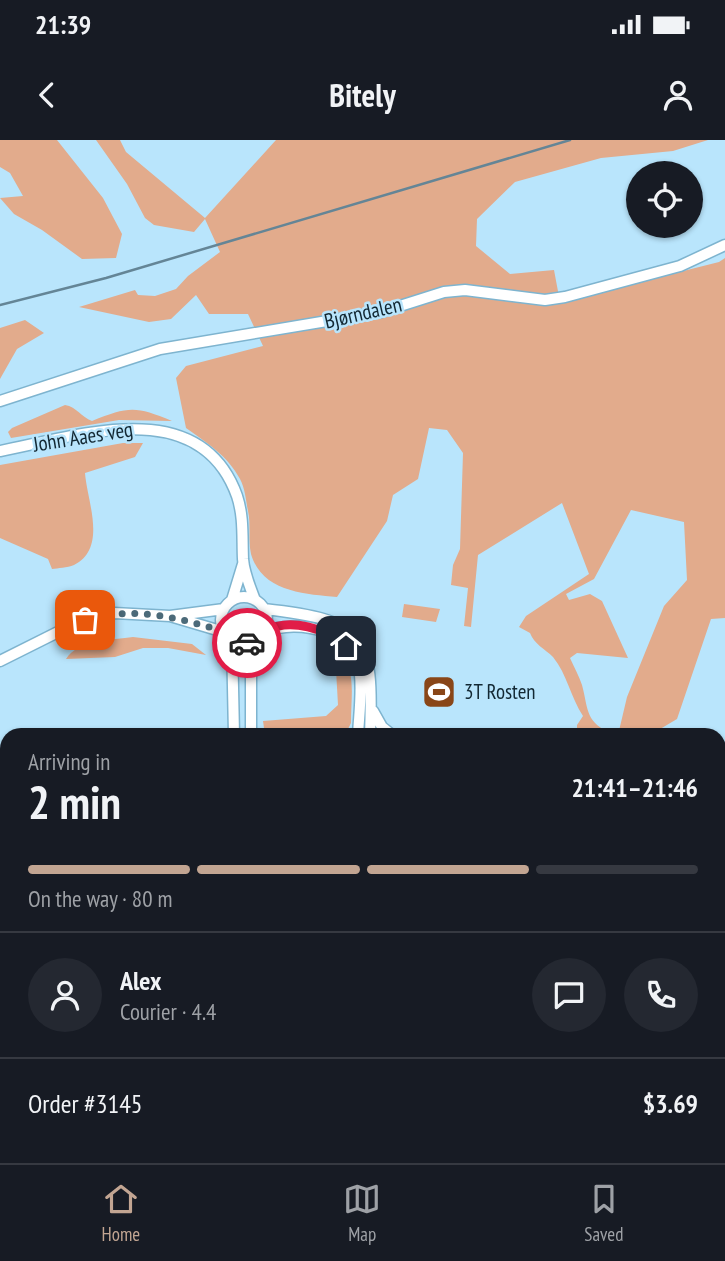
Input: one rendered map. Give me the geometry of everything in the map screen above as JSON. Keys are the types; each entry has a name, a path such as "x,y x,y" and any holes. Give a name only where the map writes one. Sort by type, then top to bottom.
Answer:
{"main road":[{"name":"Bjørndalen","path":"0,401 160,349 381,312 444,292 465,290 545,300 565,297 680,266 725,245"},
{"name":"John Aaes veg","path":"0,451 134,428 158,429 180,436 213,459 232,485 243,522 243,563 232,600"},
{"name":"John Aaes veg","path":"243,563 255,600"},
{"path":"264,632 267,620 264,609 255,600 244,597 232,600 224,609 220,619 224,632 232,640 244,643 255,640 264,632 281,626 311,628 333,636 346,646 360,673 358,728"},
{"path":"0,662 94,617 114,613 170,616 224,609"},
{"path":"264,609 320,616 351,633 362,648 370,668 370,728"},
{"path":"170,616 224,632"},
{"path":"232,640 234,728"},
{"path":"251,728 251,667 255,640"},
{"path":"372,707 378,721 385,728"}],"shaded area":[{"path":"0,140 57,140 103,198 122,234 116,258 82,259 42,230 14,214 0,198 23,196 10,173 0,167"},
{"path":"96,140 120,140 126,152 205,218 276,140 708,140 673,151 601,158 515,182 477,219 476,246 510,274 554,270 560,302 719,262 725,258 725,618 711,619 677,719 662,728 620,728 627,697 664,606 687,580 684,522 631,510 594,579 566,594 569,600 590,594 602,601 628,658 577,653 570,658 582,685 590,715 602,728 577,728 583,716 562,671 553,657 530,633 519,627 526,616 589,574 562,503 478,555 471,627 464,626 468,588 451,585 453,565 460,549 463,453 447,430 429,428 418,479 393,495 387,521 337,597 286,589 265,576 251,554 249,516 242,483 223,456 186,428 176,378 186,366 263,346 248,314 209,314 196,295 171,319 149,322 79,307 135,290 138,295 155,296 176,289 188,276 220,252 205,219 194,232 154,225 145,218 127,184"},
{"path":"25,320 44,333 17,349 0,379 0,328"},
{"path":"65,405 92,421 124,410 141,410 172,421 119,420 11,438 8,432 12,428"},
{"path":"123,443 143,443 135,457 85,473 93,536 84,557 74,565 52,569 48,559 0,538 0,465"},
{"path":"404,604 440,609 436,622 402,617"},
{"path":"133,637 192,644 206,655 168,648 143,648 115,657 66,659 87,644"},
{"path":"332,643 346,661 349,670 352,689 348,728 264,728 263,721 326,716 338,705 335,652 329,648"}],"railway":[{"path":"0,305 106,278 570,140"}],"way so far":[{"path":"85,620 114,613 170,616 224,632 232,640 247,643"}],"place":[{"name":"3T Rosten","path":"439,692"}],"route":[{"path":"247,643 264,632 281,626 291,626 319,629 346,646"}]}
